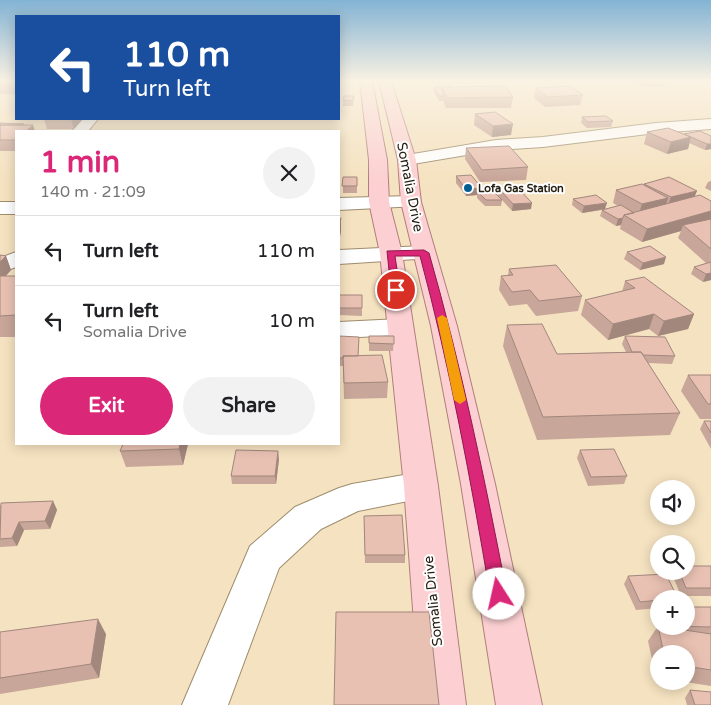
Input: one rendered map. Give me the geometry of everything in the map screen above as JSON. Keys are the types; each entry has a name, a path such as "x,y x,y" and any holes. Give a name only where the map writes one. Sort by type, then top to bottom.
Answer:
{"main road":[{"name":"Somalia Drive","path":"371,114 378,160 379,202 390,253 421,486 443,705"},
{"name":"Somalia Drive","path":"395,114 407,160 410,202 444,326 478,484 519,705"}],"street":[{"path":"81,130 90,120"},
{"path":"407,160 496,145 543,142 656,128 711,124"},
{"path":"691,125 711,136"},
{"path":"340,204 410,202"},
{"path":"340,257 390,253 424,253"},
{"path":"0,266 15,259"},
{"path":"340,330 400,327"},
{"path":"205,705 264,558 308,518 352,498 421,486"}],"building":[{"path":"475,114 498,114 513,124 493,126"},
{"path":"606,116 613,121 588,122 582,117"},
{"path":"0,123 24,124 0,125"},
{"path":"0,125 33,125 27,130 15,130 15,140 0,140"},
{"path":"668,128 691,137 671,142 647,132"},
{"path":"700,131 711,136 711,144 684,134"},
{"path":"509,146 528,167 482,170 466,148"},
{"path":"471,175 482,188 466,189 456,176"},
{"path":"343,177 357,177 357,186 342,186"},
{"path":"669,177 697,191 671,197 644,184"},
{"path":"642,184 668,198 642,204 616,190"},
{"path":"518,188 532,203 513,204 499,189"},
{"path":"492,190 502,200 486,200 477,191"},
{"path":"596,195 607,203 584,206 573,199"},
{"path":"700,195 711,201 711,211 647,229 624,215"},
{"path":"621,205 634,213 624,215 623,218 618,219 602,210"},
{"path":"711,219 711,249 683,225"},
{"path":"650,246 666,257 643,263 627,252"},
{"path":"0,255 6,256 0,262"},
{"path":"711,262 711,273 706,274 694,267"},
{"path":"556,265 582,296 539,301 530,290 512,292 501,276 513,275 509,269"},
{"path":"0,276 15,276 15,315 0,316"},
{"path":"644,277 694,314 664,321 654,314 613,324 585,300 635,288 625,281"},
{"path":"340,295 362,295 362,308 340,308"},
{"path":"542,324 557,354 641,352 680,413 543,417 507,325"},
{"path":"340,336 359,337 358,356 343,356 343,358 340,358"},
{"path":"369,336 394,336 394,344 369,343"},
{"path":"625,336 665,337 675,356 643,355 641,352 632,352"},
{"path":"382,355 388,382 344,383 343,356"},
{"path":"688,375 711,375 711,404 708,404"},
{"path":"704,421 711,421 711,433"},
{"path":"123,445 180,445 179,449 120,451"},
{"path":"614,449 627,476 591,477 580,450"},
{"path":"236,450 278,451 275,476 231,476"},
{"path":"53,501 45,521 19,522 12,538 0,539 1,503"},
{"path":"402,515 405,555 365,555 364,516"},
{"path":"695,566 711,566 711,588 686,588 683,580 695,580"},
{"path":"650,575 650,580 669,580 674,590 650,590 650,601 640,602 628,576"},
{"path":"695,607 711,607 711,627 695,627"},
{"path":"336,612 429,612 439,705 334,705"},
{"path":"98,619 91,664 0,678 0,632"},
{"path":"695,632 711,634 711,670 695,667 695,645 662,645 660,635 695,635"},
{"path":"690,690 711,692 711,705 695,705"}],"slow traffic":[{"path":"442,318 460,400"}],"place":[{"name":"Lofa Gas Station","path":"468,188"}],"route":[{"path":"396,290 390,253 424,253 444,326 478,484 499,594"}]}
